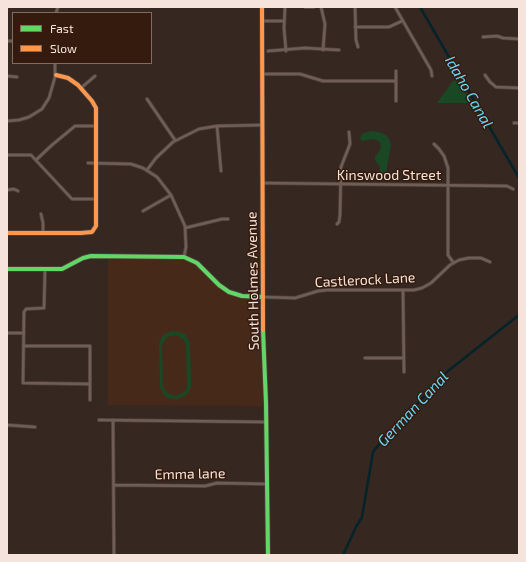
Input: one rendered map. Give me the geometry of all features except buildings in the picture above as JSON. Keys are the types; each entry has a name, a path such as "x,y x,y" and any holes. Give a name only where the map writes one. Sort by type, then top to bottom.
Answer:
{"street":[{"name":"South Holmes Avenue","path":"262,7 263,297 268,555"},
{"path":"284,7 283,21 286,50"},
{"path":"305,7 314,7"},
{"path":"321,7 325,24 323,50"},
{"path":"355,7 355,27 358,47"},
{"path":"394,7 431,70 432,76"},
{"path":"262,21 283,21"},
{"path":"355,27 389,27 402,21"},
{"path":"483,37 497,36 519,39"},
{"path":"268,51 305,48 339,50"},
{"path":"7,121 25,119 33,116 42,109 49,98 56,75 55,64"},
{"path":"396,71 396,101"},
{"path":"262,74 300,74 323,81 396,80"},
{"path":"7,233 81,233 90,232 94,230 96,226 97,199 95,105 81,88 68,78 56,75"},
{"path":"485,75 496,87 519,88"},
{"path":"7,76 17,77"},
{"path":"81,88 95,76"},
{"path":"147,100 175,140"},
{"path":"514,123 519,123"},
{"path":"147,170 156,158 175,140 199,129 217,126 263,125"},
{"path":"36,160 75,126 96,126"},
{"path":"217,126 221,171"},
{"path":"337,224 339,222 340,215 342,162 351,141 349,132"},
{"path":"434,144 439,149 448,168 448,255 453,262 468,258 481,258 490,262"},
{"path":"7,154 28,155 36,160 72,199 97,199"},
{"path":"7,269 62,269 83,258 91,256 184,257 186,247 185,228 171,195 157,177 137,165 125,163 88,162"},
{"name":"Kinswood Street","path":"263,183 507,186 513,189"},
{"path":"7,190 14,189 18,191"},
{"path":"143,211 171,195"},
{"path":"41,214 44,233"},
{"path":"185,228 222,219 228,219"},
{"name":"Castlerock Lane","path":"184,257 196,263 219,285 229,292 242,296 295,298 318,291 327,290 414,290 426,286 453,262"},
{"path":"45,270 44,308 24,310 24,383 90,384"},
{"path":"403,291 404,372"},
{"path":"7,333 24,333"},
{"path":"24,346 90,346 90,400"},
{"path":"365,358 404,358"},
{"path":"99,420 266,422"},
{"path":"113,420 114,555"},
{"path":"7,425 35,427"},
{"name":"Emma lane","path":"114,485 205,486 217,483 267,484"}],"shaded area":[{"path":"108,256 184,257 197,263 219,285 235,294 263,297 266,406 108,405"}],"green space":[{"path":"456,79 471,103 437,103 452,82"},
{"path":"373,131 382,133 388,137 391,145 386,173 383,176 375,178 368,177 369,175 380,171 380,167 375,160 375,157 381,149 380,142 374,139 362,141 360,138 363,133"},
{"path":"176,331 185,334 190,343 191,386 189,392 185,396 177,399 168,398 164,395 160,387 159,343 163,335","holes":["176,335 183,339 186,345 187,388 183,393 175,396 166,392 163,385 162,345 167,337"]}],"waterway":[{"name":"Idaho Canal","path":"420,7 519,178"},
{"name":"German Canal","path":"343,555 362,517 373,452 448,371 519,315"}],"traffic: fast":[{"path":"7,269 62,269 83,258 91,256 184,257 197,263 219,285 229,292 242,296 263,297"},
{"path":"263,330 266,403 268,555"}],"traffic: slow":[{"path":"262,7 263,330"},
{"path":"7,233 81,233 92,232 96,226 96,108 78,85 68,78 56,75"}]}
